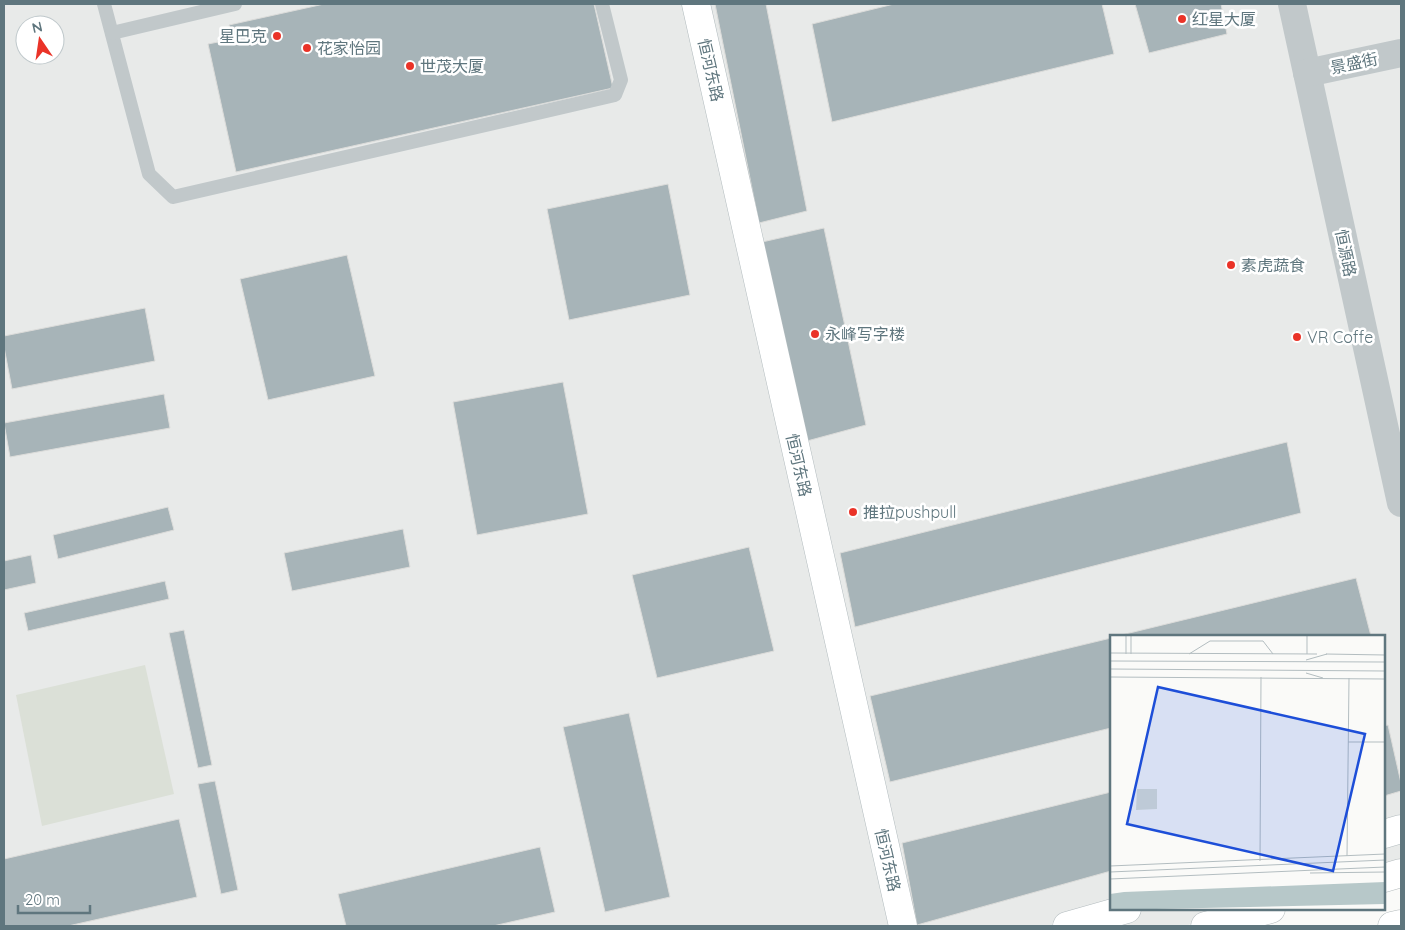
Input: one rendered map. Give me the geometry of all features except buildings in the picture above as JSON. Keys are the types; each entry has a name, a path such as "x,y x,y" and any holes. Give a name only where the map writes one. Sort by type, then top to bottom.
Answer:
{"main road":[{"name":"恒河东路","path":"696,4 903,926"},
{"path":"1385,834 1401,829"},
{"path":"1385,878 1401,874"},
{"path":"1067,926 1124,910"},
{"path":"1205,926 1267,910"},
{"path":"1392,926 1401,924"}],"street":[{"name":"恒源路","path":"1292,4 1401,503"},
{"name":"景盛街","path":"1306,73 1401,52"}],"lane":[{"path":"104,4 149,174 173,196 615,95 621,80 602,4"},
{"path":"112,32 235,4"}],"shaded area":[{"path":"4,4 1401,4 1401,860 1385,866 1385,635 1110,635 1110,910 1240,910 1185,926 4,926"},
{"path":"145,665 174,794 42,826 16,695"}],"place":[{"name":"红星大厦","path":"1182,19"},
{"name":"星巴克","path":"277,36"},
{"name":"花家怡园","path":"307,48"},
{"name":"世茂大厦","path":"410,66"},
{"name":"素虎蔬食","path":"1231,265"},
{"name":"永峰写字楼","path":"815,334"},
{"name":"VR Coffe","path":"1297,337"},
{"name":"推拉pushpull","path":"853,512"}]}
